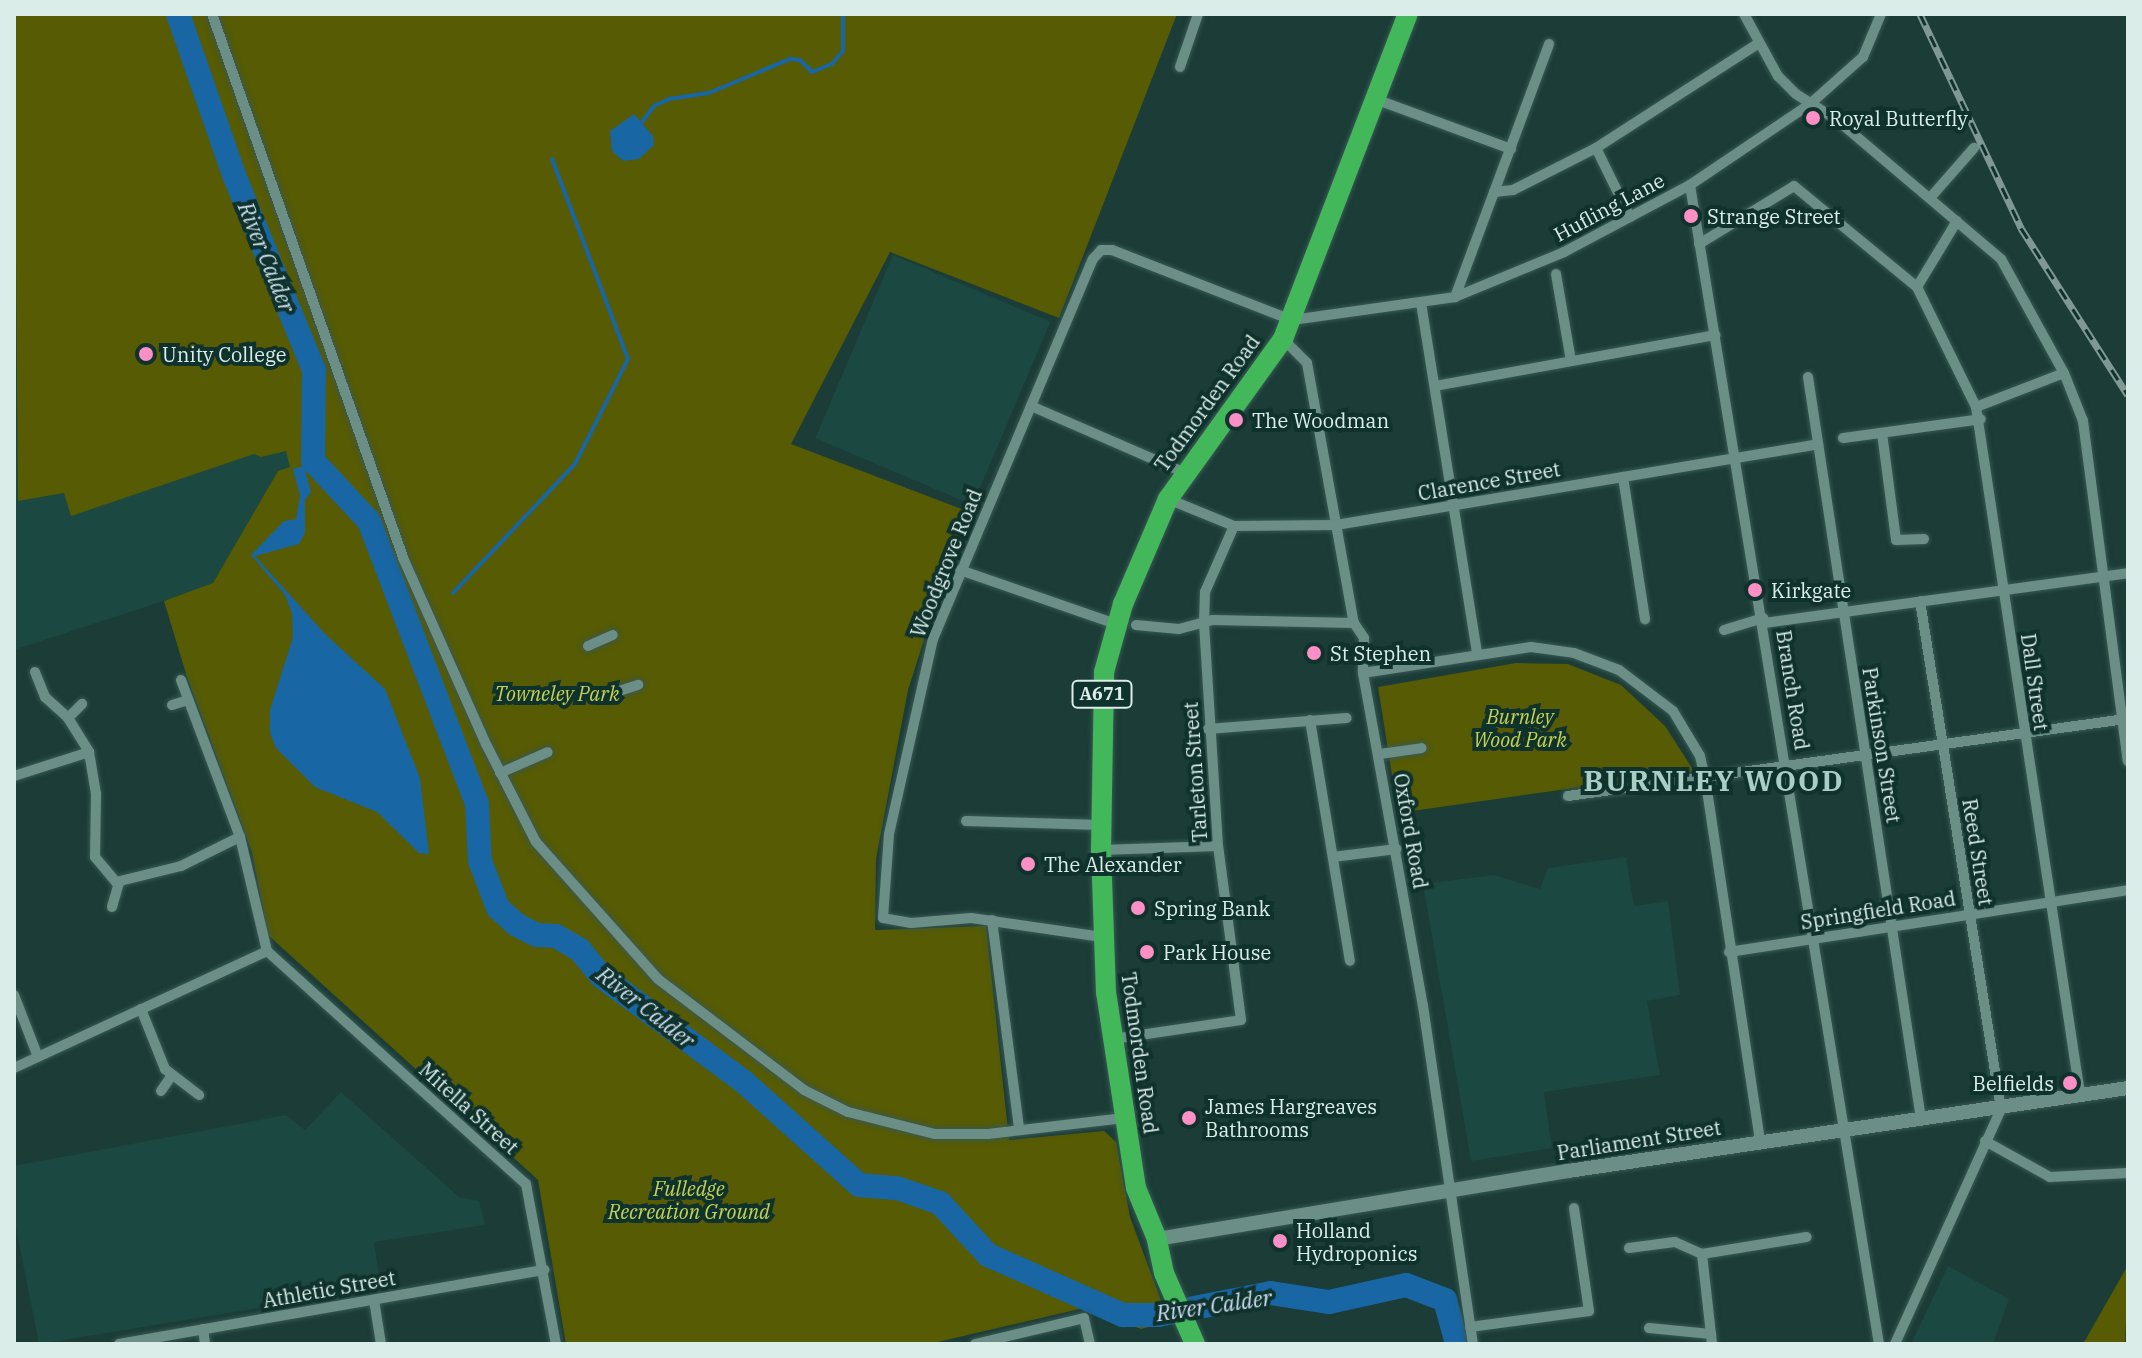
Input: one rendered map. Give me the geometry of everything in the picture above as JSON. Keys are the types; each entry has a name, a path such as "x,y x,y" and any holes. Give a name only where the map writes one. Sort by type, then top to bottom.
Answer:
{"highway":[{"name":"Todmorden Road","path":"1192,1336 1164,1273 1157,1239 1136,1188 1113,1039 1102,937 1104,672 1126,625 1168,499 1183,472 1283,339 1292,320 1408,14"}],"street":[{"path":"212,14 404,560 500,773 536,842 658,979 804,1090 874,1121 935,1134 1124,1118"},
{"path":"1180,67 1198,14"},
{"path":"1744,14 1778,76 1810,104 1837,120 2001,259 2064,373 2083,421 2102,576 2125,719 2128,761"},
{"name":"Hufling Lane","path":"1292,320 1455,297 1500,281 1630,217 1690,185 1810,104 1863,57 1881,14"},
{"path":"1494,192 1513,190 1596,148 1759,43"},
{"path":"1455,297 1549,44"},
{"path":"1375,99 1511,149"},
{"path":"1596,148 1630,217"},
{"path":"1930,198 1974,148"},
{"name":"Branch Road","path":"1690,185 1787,766 1841,1130 1879,1344"},
{"path":"1699,244 1794,186 1917,287 1957,221"},
{"name":"Woodgrove Road","path":"992,920 947,916 911,923 883,918 889,834 916,702 960,570 1093,259 1101,250 1112,250 1292,320"},
{"path":"1556,274 1571,361"},
{"name":"Dall Street","path":"1917,287 1981,419 2003,590 2080,1094"},
{"path":"1421,303 1477,652"},
{"path":"1435,386 1715,335"},
{"name":"Oxford Road","path":"1283,339 1307,363 1354,623 1364,638 1363,673 1396,849 1473,1344"},
{"path":"1976,407 2064,373"},
{"name":"Parkinson Street","path":"1808,377 1921,1119"},
{"path":"1031,406 1183,472"},
{"path":"1843,438 1981,419"},
{"path":"1882,433 1896,540 1924,539"},
{"name":"Clarence Street","path":"1168,499 1234,526 1336,525 1818,444"},
{"path":"1623,477 1645,619"},
{"name":"Tarleton Street","path":"1113,1039 1241,1020 1218,846 1208,729 1204,622 1205,592 1234,526"},
{"path":"960,570 1126,625 1179,629 1204,622 1354,623"},
{"path":"1724,630 1763,621 2128,573"},
{"name":"Reed Street","path":"1920,601 2001,1109"},
{"path":"588,646 613,635"},
{"path":"1363,673 1477,652 1531,647 1574,653 1629,675 1673,711 1700,756 1705,777 1760,1142"},
{"path":"35,672 45,697 68,718 89,752 96,794 95,857 119,882"},
{"path":"14,1068 267,951 240,837 181,680"},
{"path":"607,695 638,685"},
{"path":"172,705 188,700"},
{"path":"68,718 82,704"},
{"path":"1208,729 1347,718"},
{"path":"1568,796 2125,719"},
{"path":"1310,720 1350,961"},
{"path":"1380,754 1422,748"},
{"path":"14,776 89,752"},
{"path":"500,773 548,752"},
{"path":"966,821 1101,825"},
{"path":"119,882 181,866 240,837"},
{"path":"1101,850 1218,846"},
{"path":"1333,857 1396,849"},
{"path":"112,907 119,882"},
{"name":"Springfield Road","path":"1729,952 2128,890"},
{"path":"1019,1129 992,920 1102,937"},
{"name":"Mitella Street","path":"267,951 526,1184 545,1270 556,1344"},
{"path":"14,995 38,1057"},
{"path":"141,1009 165,1069 199,1095"},
{"path":"161,1091 172,1075"},
{"name":"Parliament Street","path":"1157,1239 1448,1190 2128,1088"},
{"path":"1895,1344 2001,1109"},
{"path":"1985,1141 2050,1177 2128,1173"},
{"path":"1470,1327 1589,1311 1574,1208"},
{"path":"1629,1248 1675,1242 1702,1254 1807,1237"},
{"path":"1649,1328 1712,1339 1702,1254"},
{"name":"Athletic Street","path":"119,1344 545,1270"},
{"path":"374,1300 381,1344"},
{"path":"975,1344 1007,1340 1084,1318 1090,1344"},
{"path":"203,1329 205,1344"}],"shaded area":[{"name":"Unity College","path":"14,14 286,450 291,467 278,472 212,585 14,650"},
{"path":"893,255 1050,322 973,505 815,438"},
{"path":"1626,857 1634,906 1668,901 1680,995 1647,1001 1660,1075 1544,1092 1552,1148 1471,1161 1423,884 1494,875 1540,889 1548,868"},
{"path":"341,1092 459,1197 479,1201 485,1225 374,1242 381,1288 39,1344 14,1218 14,1166 286,1115 305,1130"},
{"path":"1948,1266 2009,1299 1993,1344 1911,1344"}],"green space":[{"name":"Towneley Park","path":"14,14 1177,14 1059,318 890,252 791,444 972,513 945,574 908,690 876,859 875,930 986,926 1009,1140 1104,1131 1116,1142 1130,1217 1169,1322 1141,1329 1084,1308 929,1344 566,1344 538,1180 268,935 252,852 187,677 164,601 213,583 278,471 290,467 286,451 261,457 254,454 71,516 64,493 18,501"},
{"name":"Burnley Wood Park","path":"1516,663 1568,664 1621,685 1665,726 1694,771 1398,813 1378,687"},
{"path":"2128,1265 2125,1344 2083,1344"}],"water":[{"path":"634,114 653,136 654,145 639,159 623,161 612,151 610,131"},
{"path":"304,466 311,492 305,500 305,533 299,544 255,556 325,634 385,689 420,778 429,854 419,853 377,812 315,787 276,748 270,733 270,710 293,637 292,613 285,595 251,555 284,521 296,519 300,496 293,469"}],"waterway":[{"name":"River Calder","path":"178,14 234,175 314,370 313,461 369,521 477,804 480,861 498,908 517,925 537,935 556,936 580,950 601,976 743,1081 859,1185 897,1188 940,1203 988,1255 1123,1315 1158,1315 1271,1293 1329,1302 1406,1285 1445,1300 1457,1344"},
{"path":"642,122 654,106 669,99 709,93 790,59 800,60 812,72 832,64 843,51 843,14"},
{"path":"453,593 575,464 628,359 552,159"}],"railway":[{"path":"1920,14 2021,228 2128,395"}],"place":[{"name":"Royal Butterfly","path":"1813,118"},
{"name":"Strange Street","path":"1691,216"},
{"name":"Unity College","path":"146,354"},
{"name":"The Woodman","path":"1236,420"},
{"name":"Kirkgate","path":"1755,590"},
{"name":"St Stephen","path":"1314,653"},
{"name":"The Alexander","path":"1028,864"},
{"name":"Spring Bank","path":"1138,908"},
{"name":"Park House","path":"1147,952"},
{"name":"Belfields","path":"2070,1083"},
{"name":"James Hargreaves Bathrooms","path":"1189,1118"},
{"name":"Holland Hydroponics","path":"1280,1241"}],"district":[{"name":"BURNLEY WOOD","path":"1714,781"}],"park label":[{"name":"Fulledge Recreation Ground","path":"689,1200"}]}
